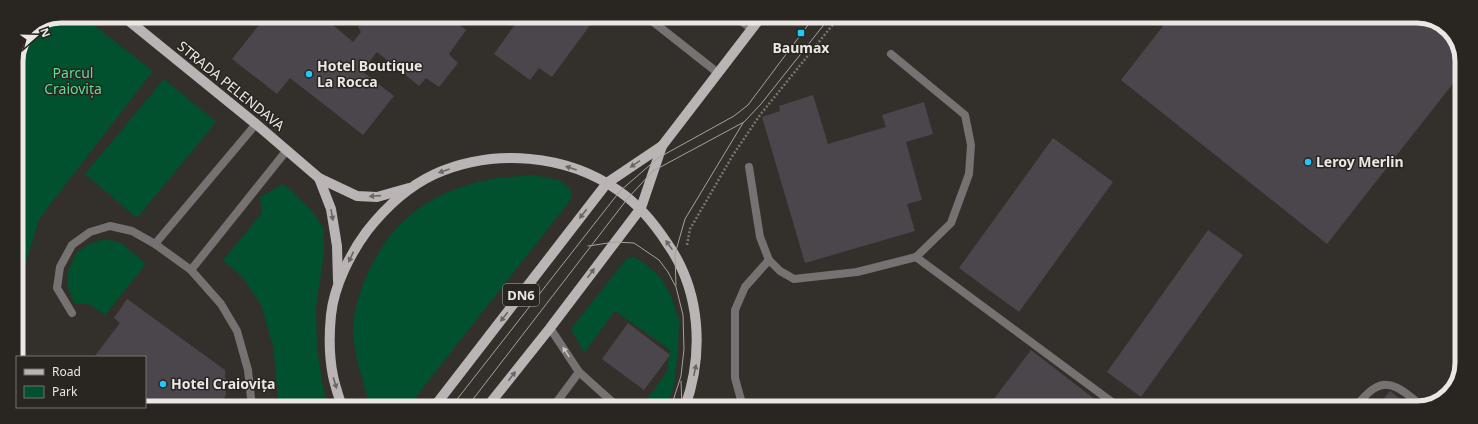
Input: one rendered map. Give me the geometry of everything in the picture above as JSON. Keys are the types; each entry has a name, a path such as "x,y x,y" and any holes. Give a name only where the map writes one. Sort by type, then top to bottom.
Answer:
{"main road":[{"name":"STRADA PELENDAVA","path":"132,23 256,124 319,178 357,196 377,197 413,187"},
{"name":"DN6","path":"492,401 550,328 640,208 662,146 756,23"},
{"name":"DN6","path":"439,401 607,183 662,146"},
{"name":"STRADA PELENDAVA","path":"338,285 358,244 379,216 413,187 435,174 470,162 511,157 556,162 593,175 620,191 640,208 657,227 675,254 682,268 691,295 697,328 696,362 687,401"},
{"name":"STRADA PELENDAVA","path":"319,178 331,209 337,246 338,285 332,314 330,346 333,376 340,401"},
{"path":"690,394 692,401"}],"lane":[{"path":"655,23 718,73"},
{"path":"744,23 752,29"},
{"path":"749,167 760,237 769,260 780,271 794,280 857,272 916,257 951,223 969,174 971,145 965,115 891,54"},
{"path":"155,244 256,124"},
{"path":"191,270 287,150"},
{"path":"72,313 57,288 60,267 72,245 90,232 110,226 132,231 155,244 191,270 221,304 237,331 248,370 251,401"},
{"path":"916,257 1111,401"},
{"path":"741,401 735,378 735,310 745,286 769,260"},
{"path":"550,328 579,372 611,401"},
{"path":"557,401 579,372"},
{"path":"1361,401 1375,387 1390,384 1416,401"}],"path":[{"path":"682,268 690,229 733,155 760,115 833,23"}],"green space":[{"name":"Parcul Craiovița","path":"61,23 91,23 153,71 39,219 23,273 24,53 29,40 40,29 46,26"},
{"path":"164,79 216,122 137,218 85,174"},
{"path":"533,175 559,180 570,189 572,198 413,401 369,401 358,365 353,330 356,307 360,293 378,253 391,235 405,220 420,208 438,197 457,189 477,182 499,178"},
{"path":"283,184 313,212 324,229 324,253 316,308 317,348 326,401 278,401 273,346 261,305 244,279 223,260 262,213 260,197"},
{"path":"105,239 121,243 146,264 105,315 89,304 74,304 67,285 68,271 76,253 89,244"},
{"path":"634,257 644,263 661,278 670,294 679,320 674,386 668,401 645,401 667,372 670,350 615,311 584,353 571,329 627,258"}],"building":[{"name":"Hotel Boutique La Rocca","path":"260,23 335,23 333,25 353,42 361,32 358,27 361,23 457,23 466,30 449,54 458,63 439,87 426,78 419,86 377,52 362,71 394,96 363,135 290,78 277,94 232,59"},
{"path":"516,23 592,23 552,77 539,68 530,80 494,54"},
{"name":"Leroy Merlin","path":"1165,23 1422,23 1438,29 1444,34 1452,46 1455,58 1455,81 1327,244 1121,80"},
{"path":"813,95 828,144 886,127 882,115 924,102 933,134 906,142 922,200 907,204 915,231 805,263 762,117 780,111 779,106"},
{"path":"1053,138 1113,182 1019,312 959,268"},
{"path":"1208,230 1243,255 1141,397 1107,372"},
{"path":"127,299 225,370 226,395 222,401 146,401 146,356 95,356 120,323 114,318"},
{"path":"628,323 670,355 644,390 602,359"},
{"path":"1031,350 1097,401 992,401"},
{"path":"1390,391 1402,401 1382,401"}],"tram line":[{"path":"456,401 620,191 658,158 734,116 748,105 810,23"},
{"path":"472,401 628,198 653,171 744,122 761,104 825,23"},
{"path":"676,285 675,254 685,219 743,123"},
{"path":"588,246 615,242 634,243 659,260 668,272 676,287 683,315 684,349 681,376 673,401"},
{"path":"681,381 682,401"}],"place":[{"name":"Baumax","path":"801,33"},
{"name":"Hotel Boutique La Rocca","path":"309,74"},
{"name":"Leroy Merlin","path":"1308,162"},
{"name":"Hotel Craiovița","path":"163,384"}]}
